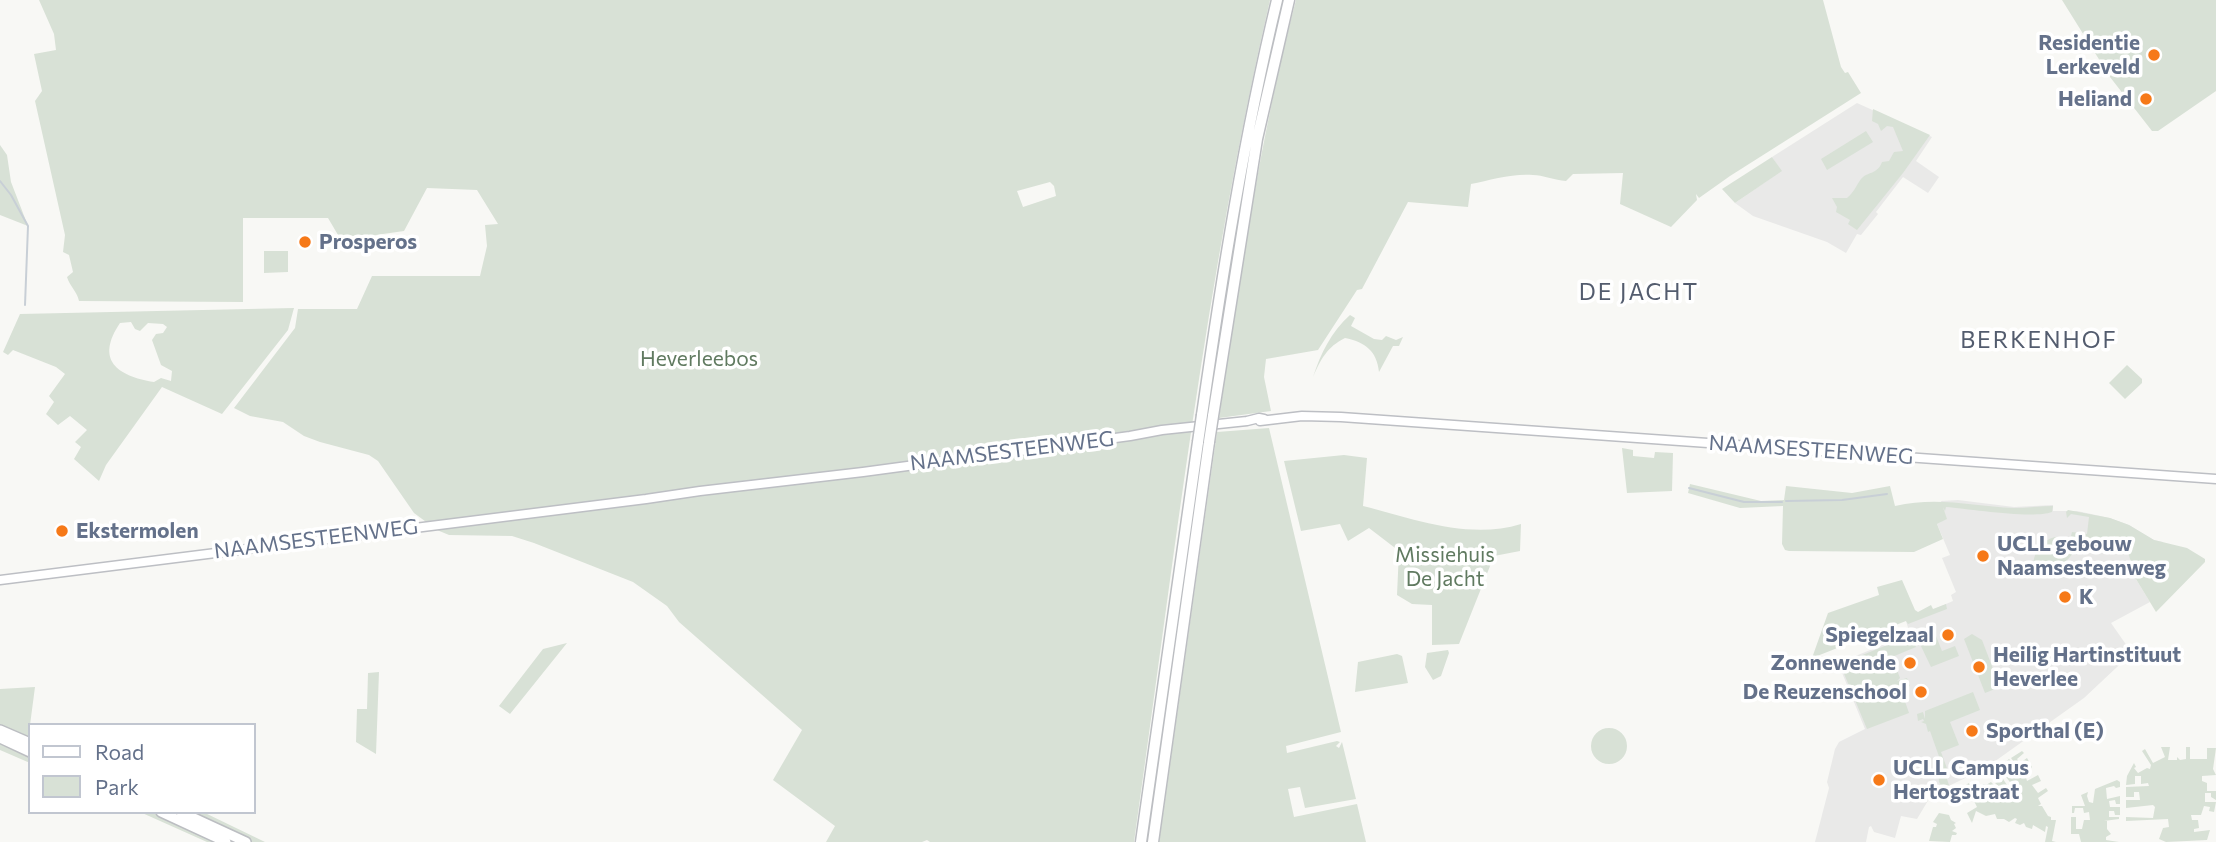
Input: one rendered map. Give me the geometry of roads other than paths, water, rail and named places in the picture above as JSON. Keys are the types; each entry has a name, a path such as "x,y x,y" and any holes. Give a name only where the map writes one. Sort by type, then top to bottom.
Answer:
{"highway":[{"path":"1208,416 1234,208 1261,69 1278,0"},
{"path":"1141,842 1208,416 1257,139 1289,0"},
{"path":"1153,842 1204,442"},
{"path":"0,730 28,742"},
{"path":"0,738 28,751"},
{"path":"165,814 226,842"},
{"path":"185,814 246,842"}],"main road":[{"name":"NAAMSESTEENWEG","path":"0,580 632,500 653,495 663,496 1144,434 1162,434 1257,418 1329,417 1377,424 1406,422 2216,479"}],"waterway":[{"path":"0,181 28,226 25,305"},
{"path":"1689,488 1744,502 1782,502"},
{"path":"1786,501 1842,500 1887,494"}],"place":[{"name":"Residentie Lerkeveld","path":"2154,55"},
{"name":"Heliand","path":"2146,99"},
{"name":"Prosperos","path":"305,242"},
{"name":"Ekstermolen","path":"62,531"},
{"name":"UCLL gebouw Naamsesteenweg","path":"1983,556"},
{"name":"K","path":"2065,597"},
{"name":"Spiegelzaal","path":"1948,635"},
{"name":"Zonnewende","path":"1910,663"},
{"name":"Heilig Hartinstituut Heverlee","path":"1979,667"},
{"name":"De Reuzenschool","path":"1921,692"},
{"name":"Sporthal (E)","path":"1972,731"},
{"name":"UCLL Campus Hertogstraat","path":"1879,780"}],"district":[{"name":"DE JACHT","path":"1639,292"},
{"name":"BERKENHOF","path":"2039,340"}],"park label":[{"name":"Heverleebos","path":"699,359"},
{"name":"Missiehuis De Jacht","path":"1445,567"}]}
